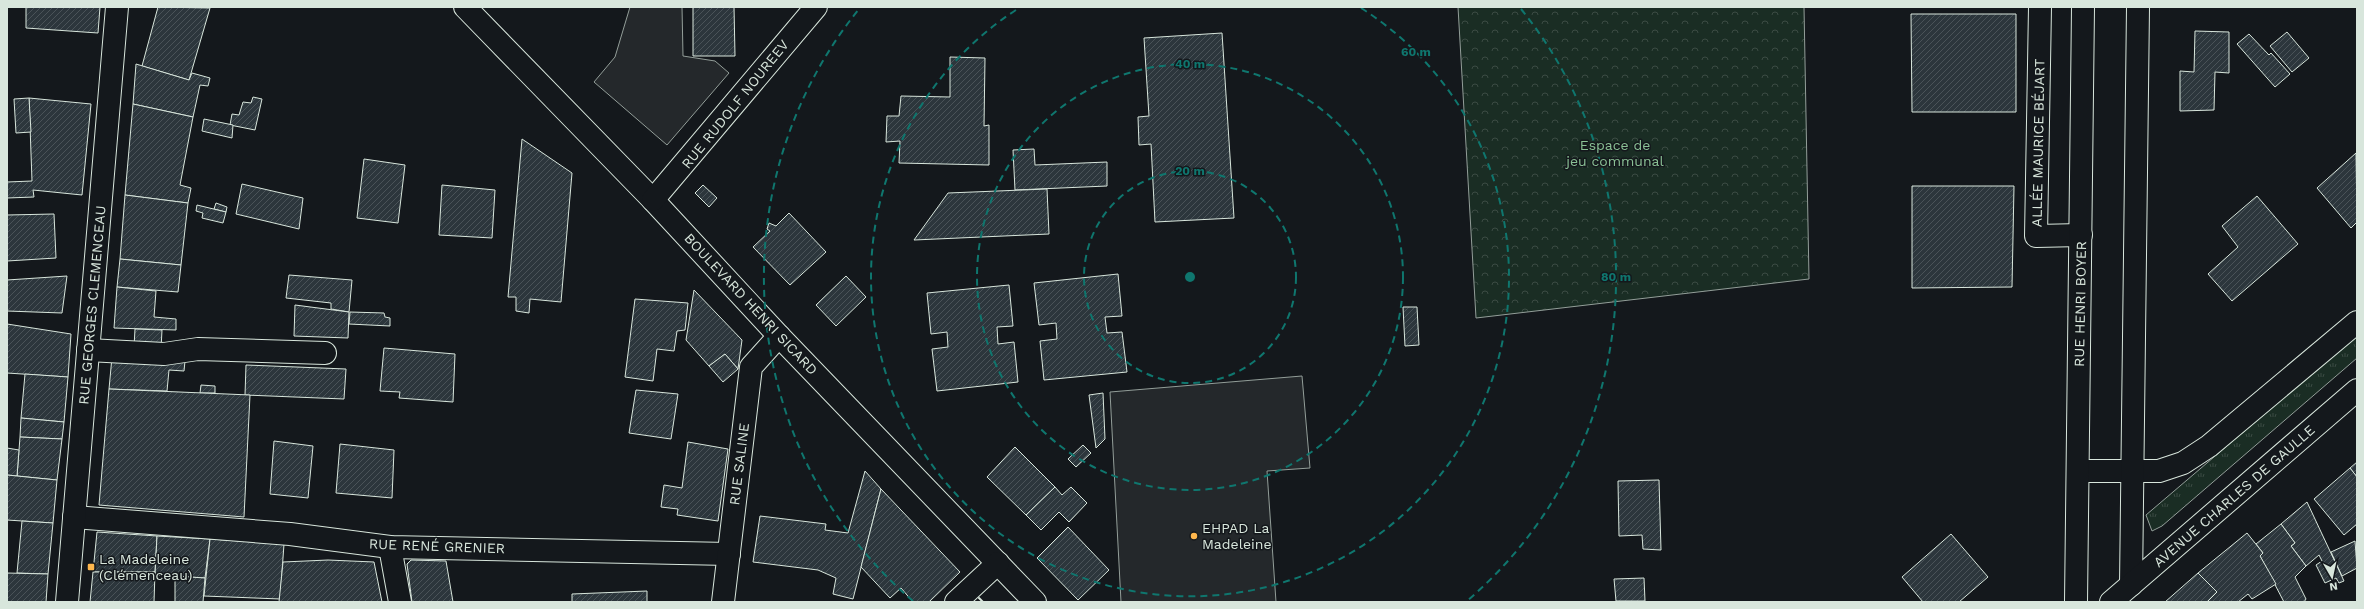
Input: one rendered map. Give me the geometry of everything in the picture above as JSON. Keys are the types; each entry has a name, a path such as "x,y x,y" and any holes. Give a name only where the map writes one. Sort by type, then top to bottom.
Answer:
{"street":[{"name":"RUE GEORGES CLEMENCEAU","path":"67,602 117,7"},
{"name":"BOULEVARD HENRI SICARD","path":"464,7 653,200 779,336 1035,602"},
{"name":"RUE RUDOLF NOUREEV","path":"653,200 816,7"},
{"name":"ALLÉE MAURICE BÉJART","path":"2040,7 2036,236 2081,235"},
{"name":"RUE HENRI BOYER","path":"2076,602 2084,7"},
{"path":"2131,585 2138,7"},
{"path":"2078,471 2159,471 2183,463 2209,446 2357,322"},
{"name":"RUE SALINE","path":"723,602 750,367 779,336"},
{"path":"88,350 164,354 198,349 325,353"},
{"name":"AVENUE CHARLES DE GAULLE","path":"2111,602 2357,390"},
{"name":"RUE RENÉ GRENIER","path":"74,517 290,534 390,547 729,554"},
{"path":"390,547 400,602"},
{"path":"956,602 998,563"}],"green space":[{"name":"Espace de jeu communal","path":"1458,7 1804,7 1809,279 1476,318"},
{"path":"2357,335 2357,358 2162,526 2152,531 2146,515"}],"shaded area":[{"path":"630,7 682,7 683,56 715,61 729,73 667,145 594,82 615,57"},
{"name":"EHPAD La Madeleine","path":"1302,376 1310,468 1267,471 1276,602 1121,602 1110,392"}],"building":[{"path":"26,7 100,7 98,33 26,28"},
{"path":"158,7 210,8 189,80 142,66"},
{"path":"693,7 734,7 735,56 693,56"},
{"path":"1911,14 2016,14 2016,112 1912,112"},
{"path":"2195,31 2229,32 2229,73 2215,72 2214,110 2180,111 2180,71 2194,72"},
{"path":"2287,32 2309,58 2292,72 2270,46"},
{"path":"1222,33 1234,218 1155,222 1151,144 1139,145 1138,117 1149,116 1144,38"},
{"path":"2249,34 2269,55 2271,53 2290,74 2275,87 2237,44"},
{"path":"950,57 985,58 984,126 989,125 989,165 899,163 900,141 886,142 887,116 899,116 901,96 950,97"},
{"path":"136,64 189,80 192,73 210,78 208,86 200,85 193,117 133,104"},
{"path":"253,97 262,99 255,130 230,125 232,114 239,115 243,102 251,103"},
{"path":"29,98 91,104 82,195 33,190 34,197 7,198 7,182 32,181"},
{"path":"29,98 31,132 16,133 14,99"},
{"path":"133,104 193,117 180,185 191,188 188,203 125,195"},
{"path":"204,119 233,125 232,138 202,131"},
{"path":"522,139 572,173 561,302 530,299 529,313 516,311 516,297 508,297"},
{"path":"1034,149 1035,165 1107,162 1107,186 1015,190 1013,150"},
{"path":"2356,153 2357,222 2351,228 2317,188"},
{"path":"364,159 405,165 398,223 357,218"},
{"path":"242,184 303,198 299,229 236,214"},
{"path":"442,185 495,190 492,238 439,235"},
{"path":"703,185 717,198 709,207 695,193"},
{"path":"1912,186 2014,186 2012,287 1912,288"},
{"path":"1047,189 1049,234 914,240 948,193"},
{"path":"125,195 188,203 181,265 120,259"},
{"path":"2257,196 2298,244 2232,301 2208,274 2238,247 2222,226"},
{"path":"216,203 227,207 226,212 214,209"},
{"path":"197,205 226,212 223,223 202,218 203,213 196,211"},
{"path":"789,213 826,252 790,285 753,247 770,231 767,229 769,223 776,226"},
{"path":"54,214 56,258 7,261 7,215"},
{"path":"120,259 181,265 178,292 117,287"},
{"path":"1118,274 1122,316 1105,317 1107,333 1122,332 1127,372 1044,380 1040,341 1057,339 1056,323 1039,325 1034,283"},
{"path":"289,275 352,280 349,312 331,309 331,303 286,298"},
{"path":"67,276 62,313 7,311 7,280"},
{"path":"846,276 866,297 836,326 816,305"},
{"path":"1009,285 1013,326 997,327 998,344 1014,342 1018,382 937,391 932,349 948,347 947,332 931,334 927,293"},
{"path":"117,287 156,291 154,317 176,319 176,330 114,328"},
{"path":"694,290 742,340 738,369 725,354 709,366 686,340"},
{"path":"635,299 688,303 685,330 677,331 674,351 657,349 653,381 625,377"},
{"path":"295,305 349,312 348,338 294,336"},
{"path":"1403,307 1417,307 1419,345 1405,346"},
{"path":"350,312 384,313 385,317 390,318 390,326 349,324"},
{"path":"7,324 71,334 68,377 7,373"},
{"path":"135,329 162,330 161,349 134,347"},
{"path":"384,348 455,354 453,402 399,398 400,392 380,391"},
{"path":"725,354 738,369 723,382 709,366"},
{"path":"112,357 185,361 184,371 169,370 167,391 109,389"},
{"path":"246,365 346,369 344,399 245,395"},
{"path":"25,374 68,377 64,422 21,418"},
{"path":"201,385 215,386 215,393 200,393"},
{"path":"109,389 250,395 244,517 99,505"},
{"path":"636,390 678,394 671,439 629,433"},
{"path":"1103,393 1105,439 1096,448 1089,395"},
{"path":"21,418 64,422 62,439 20,437"},
{"path":"20,437 62,439 57,480 17,476"},
{"path":"274,441 313,446 308,498 270,494"},
{"path":"688,442 728,449 718,521 677,515 678,509 661,507 664,485 682,488"},
{"path":"340,444 394,450 392,498 336,493"},
{"path":"1083,445 1091,453 1076,467 1068,459"},
{"path":"1015,447 1055,487 1026,515 987,477"},
{"path":"7,448 19,450 17,476 7,475"},
{"path":"2357,462 2357,477 2350,468"},
{"path":"2350,468 2357,477 2357,524 2344,535 2314,499"},
{"path":"865,471 881,489 853,599 833,594 836,578 818,570 753,562 760,516 826,524 825,530 848,533"},
{"path":"7,475 57,480 53,523 7,520"},
{"path":"1659,480 1661,550 1643,549 1642,535 1619,536 1618,481"},
{"path":"1055,487 1062,495 1071,487 1087,503 1069,522 1059,512 1041,530 1026,515"},
{"path":"881,489 960,572 929,602 913,602 901,588 890,598 861,567"},
{"path":"2307,502 2344,581 2339,583 2336,578 2325,583 2316,565 2322,561 2319,555 2306,566 2291,546 2295,543 2281,524"},
{"path":"22,521 53,523 48,574 17,573"},
{"path":"2281,524 2295,543 2291,546 2306,566 2295,577 2306,599 2304,602 2284,602 2260,556 2263,553 2256,544"},
{"path":"1068,527 1109,570 1078,600 1037,558"},
{"path":"97,532 157,536 155,572 93,572"},
{"path":"2247,533 2263,553 2260,556 2276,584 2252,599 2248,594 2238,602 2207,602 2217,592 2198,573"},
{"path":"1951,534 1988,577 1959,602 1923,602 1902,577"},
{"path":"157,536 210,539 205,578 155,575"},
{"path":"210,539 284,544 280,599 204,596"},
{"path":"2355,541 2357,568 2342,576 2331,552"},
{"path":"328,560 374,562 382,602 279,602 283,562"},
{"path":"411,560 446,561 453,602 412,602 407,564"},
{"path":"93,572 155,572 154,602 90,602"},
{"path":"7,573 48,574 46,602 7,602"},
{"path":"2198,573 2217,592 2207,602 2165,602"},
{"path":"175,576 205,578 203,602 175,602"},
{"path":"1644,578 1645,601 1616,601 1614,579"},
{"path":"647,591 647,602 572,602 572,594"}],"wall":[{"path":"979,598 983,602"}],"place":[{"name":"EHPAD La Madeleine","path":"1194,536"},
{"name":"La Madeleine (Clémenceau)","path":"91,567"}]}
